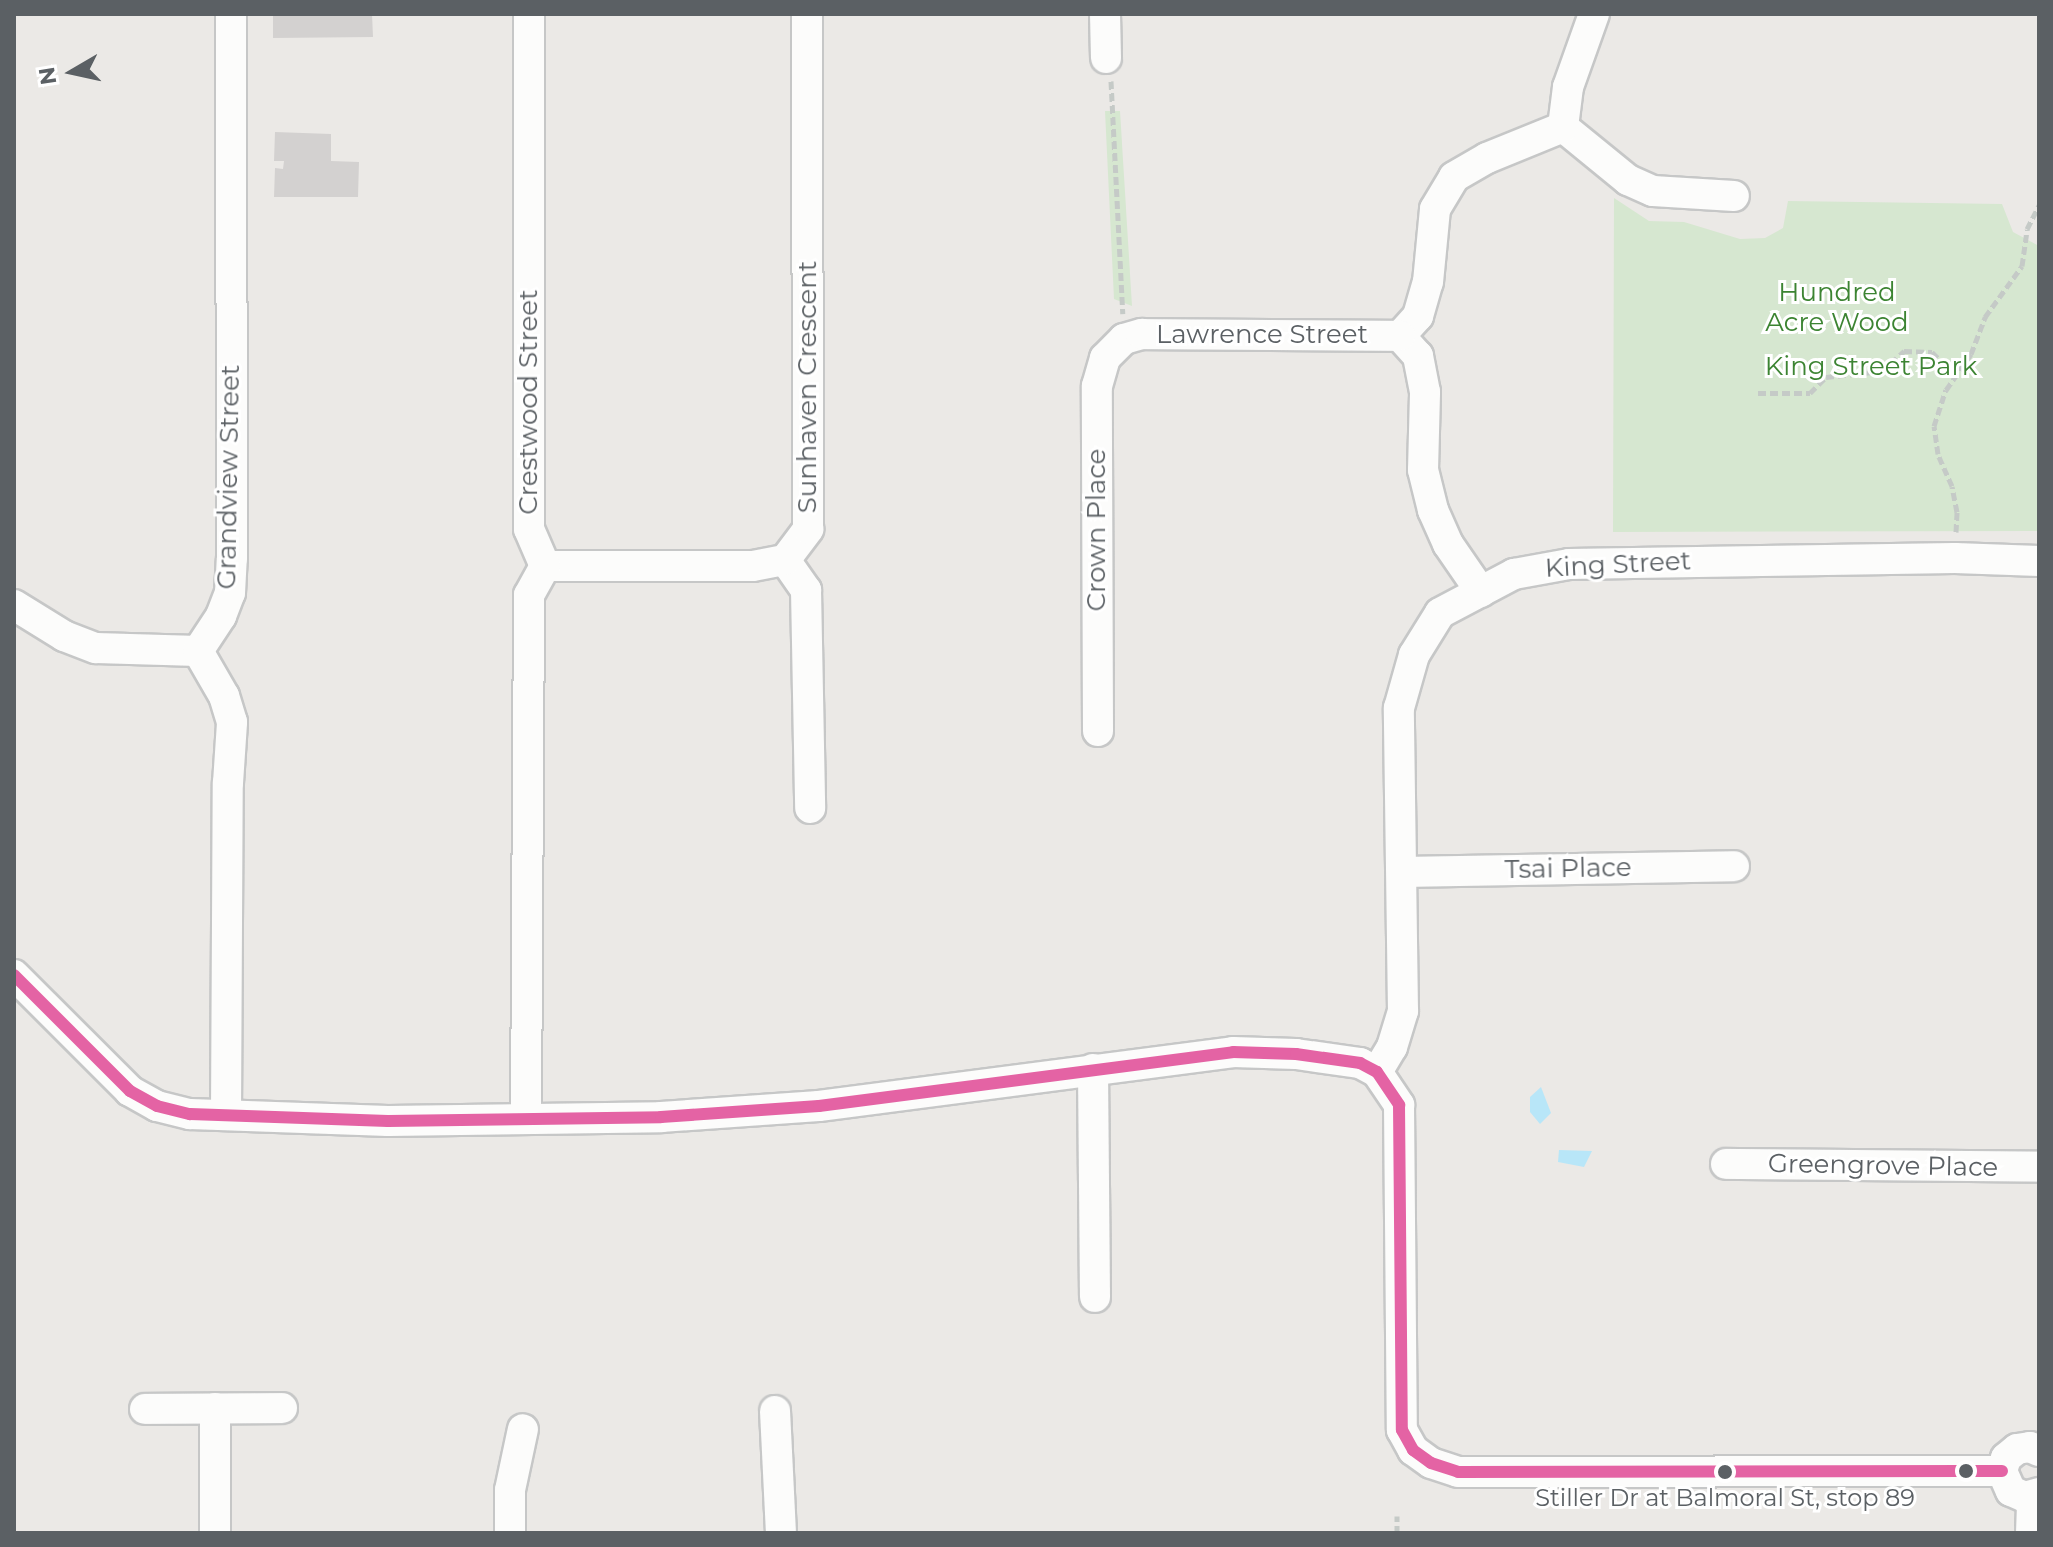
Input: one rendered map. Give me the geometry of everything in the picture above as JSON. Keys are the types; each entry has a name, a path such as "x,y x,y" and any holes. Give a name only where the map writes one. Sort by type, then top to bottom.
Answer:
{"street":[{"name":"Grandview Street","path":"198,651 230,593 232,559 231,14"},
{"name":"Crestwood Street","path":"529,14 529,529 545,566"},
{"name":"Sunhaven Crescent","path":"785,560 808,529 807,14"},
{"path":"1105,14 1106,58"},
{"path":"1563,127 1568,87 1594,14"},
{"path":"1563,127 1628,180 1653,191 1734,196"},
{"path":"1481,592 1448,544 1433,510 1423,470 1425,392 1418,356 1400,336 1418,316 1428,282 1435,209 1454,177 1487,158 1563,127"},
{"name":"Lawrence Street","path":"1124,339 1142,334 1400,336"},
{"name":"Crown Place","path":"1098,731 1097,386 1105,358 1124,339"},
{"name":"King Street","path":"1377,1072 1392,1047 1403,1011 1399,708 1414,655 1440,613 1514,574 1569,564 1955,558 2039,561"},
{"path":"526,1119 529,595 545,566 753,566 785,560 806,590 810,808"},
{"path":"14,605 64,636 96,648 198,651 224,696 232,722 228,783 226,1115"},
{"name":"Tsai Place","path":"1402,872 1734,866"},
{"path":"14,975 142,1100 173,1112 388,1121 661,1117 775,1110 1233,1052 1344,1060 1377,1072 1399,1105 1403,1460 1431,1463 1458,1472 2002,1471"},
{"path":"1093,1069 1095,1297"},
{"name":"Greengrove Place","path":"1726,1164 2039,1167"},
{"path":"215,1408 215,1533"},
{"path":"145,1409 282,1408"},
{"path":"775,1411 781,1533"},
{"path":"510,1533 510,1490 523,1429"},
{"path":"2031,1533 2036,1495 2011,1491 2002,1471 2006,1458 2017,1449 2030,1447 2039,1451"}],"path":[{"path":"1106,58 1114,93 1124,339"},
{"path":"1955,558 1957,512 1952,486 1938,454 1934,426 1954,374 1971,354 1985,317 2022,266 2027,229 2039,205"},
{"path":"1758,393 1810,393 1826,377 1882,371 1904,351 1932,352 1954,374"},
{"path":"1397,1516 1397,1533"}],"green space":[{"path":"1105,111 1120,111 1132,306 1114,299"},
{"name":"King Street Park","path":"1614,198 1649,221 1684,222 1740,239 1765,238 1783,228 1788,201 2002,204 2013,232 2039,246 2039,531 1613,532"}],"water":[{"path":"1541,1087 1551,1113 1540,1124 1530,1112 1530,1097"},
{"path":"1559,1150 1592,1151 1584,1167 1558,1162"}],"building":[{"path":"273,14 372,14 373,37 273,38"},
{"path":"275,132 331,134 331,161 359,162 358,197 274,197 275,168 283,169 284,161 274,161"}],"transit line":[{"path":"14,975 130,1091 157,1106 190,1114 388,1121 661,1117 819,1106 1233,1052 1296,1054 1360,1063 1377,1072 1399,1105 1402,1430 1413,1450 1431,1463 1458,1472 2002,1471"}],"place":[{"name":"Stiller Dr at Balmoral St, stop 89","path":"1725,1472"}],"park label":[{"name":"Hundred Acre Wood","path":"1837,308"}]}
